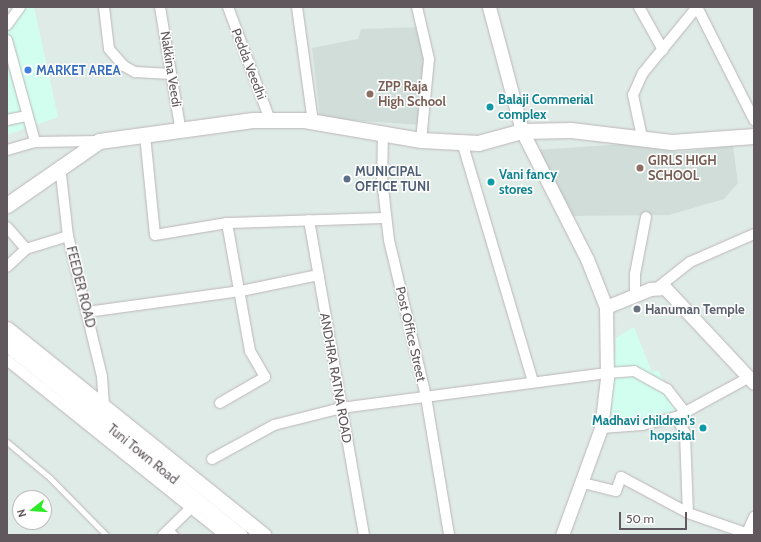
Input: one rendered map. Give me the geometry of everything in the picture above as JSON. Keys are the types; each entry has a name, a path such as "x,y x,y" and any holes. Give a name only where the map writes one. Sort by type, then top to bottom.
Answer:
{"main road":[{"path":"7,204 60,166 99,141 270,120 313,122 421,140 478,143 522,131 571,130 671,142 754,136"},
{"path":"7,329 263,535"}],"street":[{"path":"7,25 20,7"},
{"path":"104,7 109,49 124,66 135,72 171,74"},
{"name":"Nakkina Veedi","path":"160,7 181,132"},
{"name":"Pedda Veedhi","path":"228,7 270,120"},
{"path":"296,7 313,122"},
{"path":"417,7 429,59 421,140"},
{"path":"489,7 522,131 587,260 606,307 607,373 601,428 583,483 562,535"},
{"path":"639,7 663,50"},
{"path":"642,138 633,95 643,73 697,7 754,120"},
{"path":"7,40 26,116 35,142"},
{"path":"7,120 26,116"},
{"name":"Post Office Street","path":"383,133 382,179 386,218 426,397 447,535"},
{"path":"144,135 156,235 227,223 386,218"},
{"path":"7,150 35,142 99,141"},
{"path":"462,142 533,381"},
{"name":"FEEDER ROAD","path":"60,166 68,236 102,377 104,408"},
{"path":"635,295 635,274 646,217"},
{"name":"ANDHRA RATNA ROAD","path":"309,220 364,535"},
{"path":"220,403 265,378 250,351 241,291 227,223"},
{"path":"7,227 26,249"},
{"path":"606,307 635,295 656,289 690,262 754,234"},
{"path":"7,267 26,249 68,236"},
{"path":"87,312 241,291 318,275"},
{"path":"601,428 642,425 680,414 751,380 668,291 656,289"},
{"name":"Tuni Town Road","path":"7,345 241,535"},
{"path":"7,360 225,535"},
{"path":"212,459 274,425 342,408 533,381 634,371 667,389 680,414 685,433 688,513"},
{"path":"583,483 616,491 621,477 688,513 748,534 754,517"},
{"path":"170,533 192,507"}],"lane":[{"path":"7,442 50,478 106,535"}],"shaded area":[{"name":"MARKET AREA","path":"23,7 34,7 58,117 7,135 7,24"},
{"name":"ZPP Raja High School","path":"422,27 424,70 421,125 320,118 312,48 358,39 361,29"},
{"name":"GIRLS HIGH SCHOOL","path":"625,144 677,152 733,146 738,183 724,199 669,215 569,216 536,150"},
{"path":"634,327 652,372 658,370 670,391 675,389 685,408 641,420 611,420 616,338"}],"place":[{"name":"MARKET AREA","path":"28,70"},
{"name":"ZPP Raja High School","path":"370,94"},
{"name":"Balaji Commerial complex","path":"490,107"},
{"name":"GIRLS HIGH SCHOOL","path":"640,168"},
{"name":"MUNICIPAL OFFICE TUNI","path":"347,179"},
{"name":"Vani fancy stores","path":"491,182"},
{"name":"Hanuman Temple","path":"637,309"},
{"name":"Madhavi children's hopsital","path":"703,428"}]}
